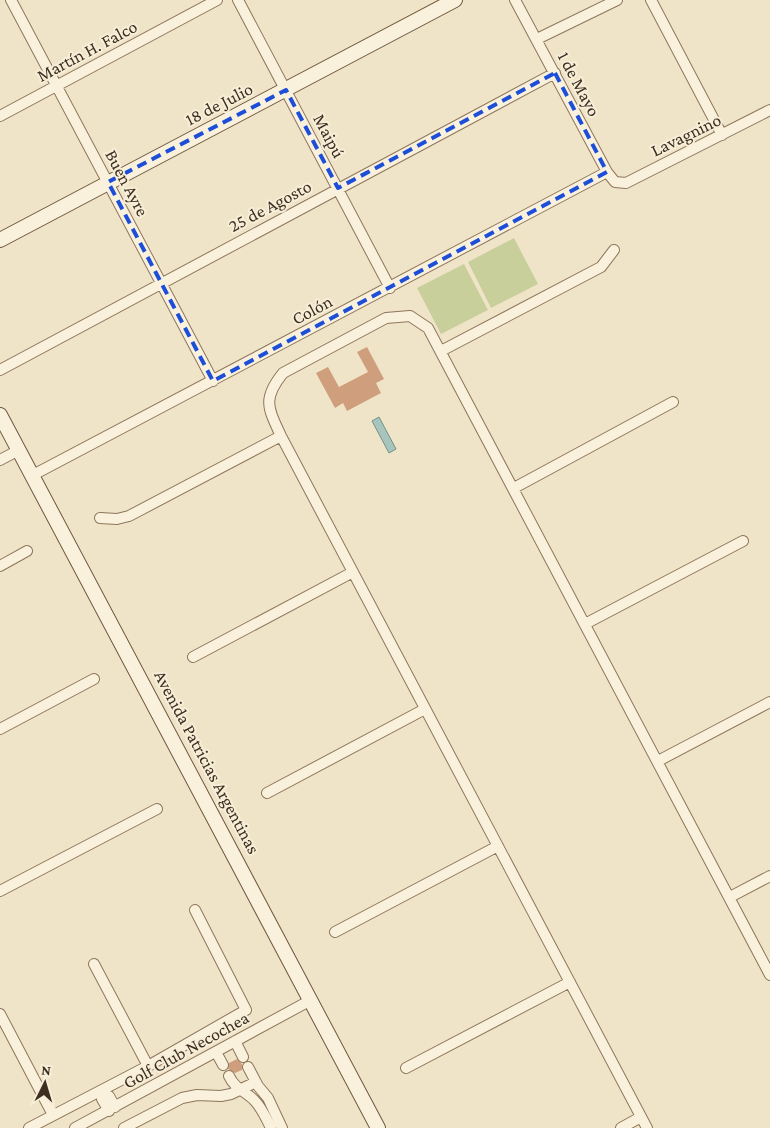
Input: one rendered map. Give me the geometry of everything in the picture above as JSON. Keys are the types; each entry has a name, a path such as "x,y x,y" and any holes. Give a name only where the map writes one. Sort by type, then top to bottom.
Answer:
{"street":[{"name":"Buen Ayre","path":"11,0 213,381"},
{"name":"Martín H. Falco","path":"0,116 217,0"},
{"name":"Maipú","path":"238,0 390,288"},
{"name":"18 de Julio","path":"0,240 455,0"},
{"name":"1 de Mayo","path":"515,0 606,172 616,182"},
{"path":"537,39 617,0"},
{"path":"651,0 722,135"},
{"name":"25 de Agosto","path":"0,370 160,282 555,73"},
{"name":"Lavagnino","path":"616,182 626,183 770,110"},
{"name":"Colón","path":"33,475 390,288 606,172"},
{"path":"442,350 601,267 614,250"},
{"path":"647,1128 281,436 269,410 268,396 273,385 283,373 377,322 399,315 410,316 428,328 442,350 770,975"},
{"path":"514,488 673,402"},
{"name":"Avenida Patricias Argentinas","path":"0,415 378,1128"},
{"path":"100,518 117,519 129,516 281,436"},
{"path":"0,460 19,450"},
{"path":"586,624 743,540"},
{"path":"0,566 27,551"},
{"path":"193,657 354,572"},
{"path":"0,729 94,679"},
{"path":"658,761 770,702"},
{"path":"267,793 425,709"},
{"path":"0,891 157,809"},
{"path":"335,932 498,846"},
{"path":"730,897 770,876"},
{"path":"29,1128 53,1115 103,1094 246,1010 195,910"},
{"path":"94,964 148,1066"},
{"path":"406,1068 570,982"},
{"name":"Golf Club Necochea","path":"76,1128 311,1000"},
{"path":"0,1014 53,1115"},
{"path":"235,1042 243,1057"},
{"path":"216,1052 224,1065"},
{"path":"248,1067 268,1098 282,1128"},
{"path":"229,1076 238,1090 254,1100 261,1108 271,1128"},
{"path":"124,1128 182,1098 198,1095 221,1096 256,1082"},
{"path":"103,1094 112,1109"},
{"path":"621,1128 641,1117"}],"highlighted area":[{"path":"555,73 607,172 213,381 108,182 286,90 338,188"}],"green space":[{"path":"514,238 538,284 491,308 468,262"},
{"path":"464,264 488,310 441,334 417,288"}],"water":[{"path":"379,417 396,449 389,453 372,421"}],"building":[{"path":"367,347 384,379 376,383 381,393 347,411 343,403 335,408 316,373 328,367 339,387 368,372 357,352"},
{"path":"237,1059 242,1064 242,1070 235,1073 228,1069 229,1063"}]}
